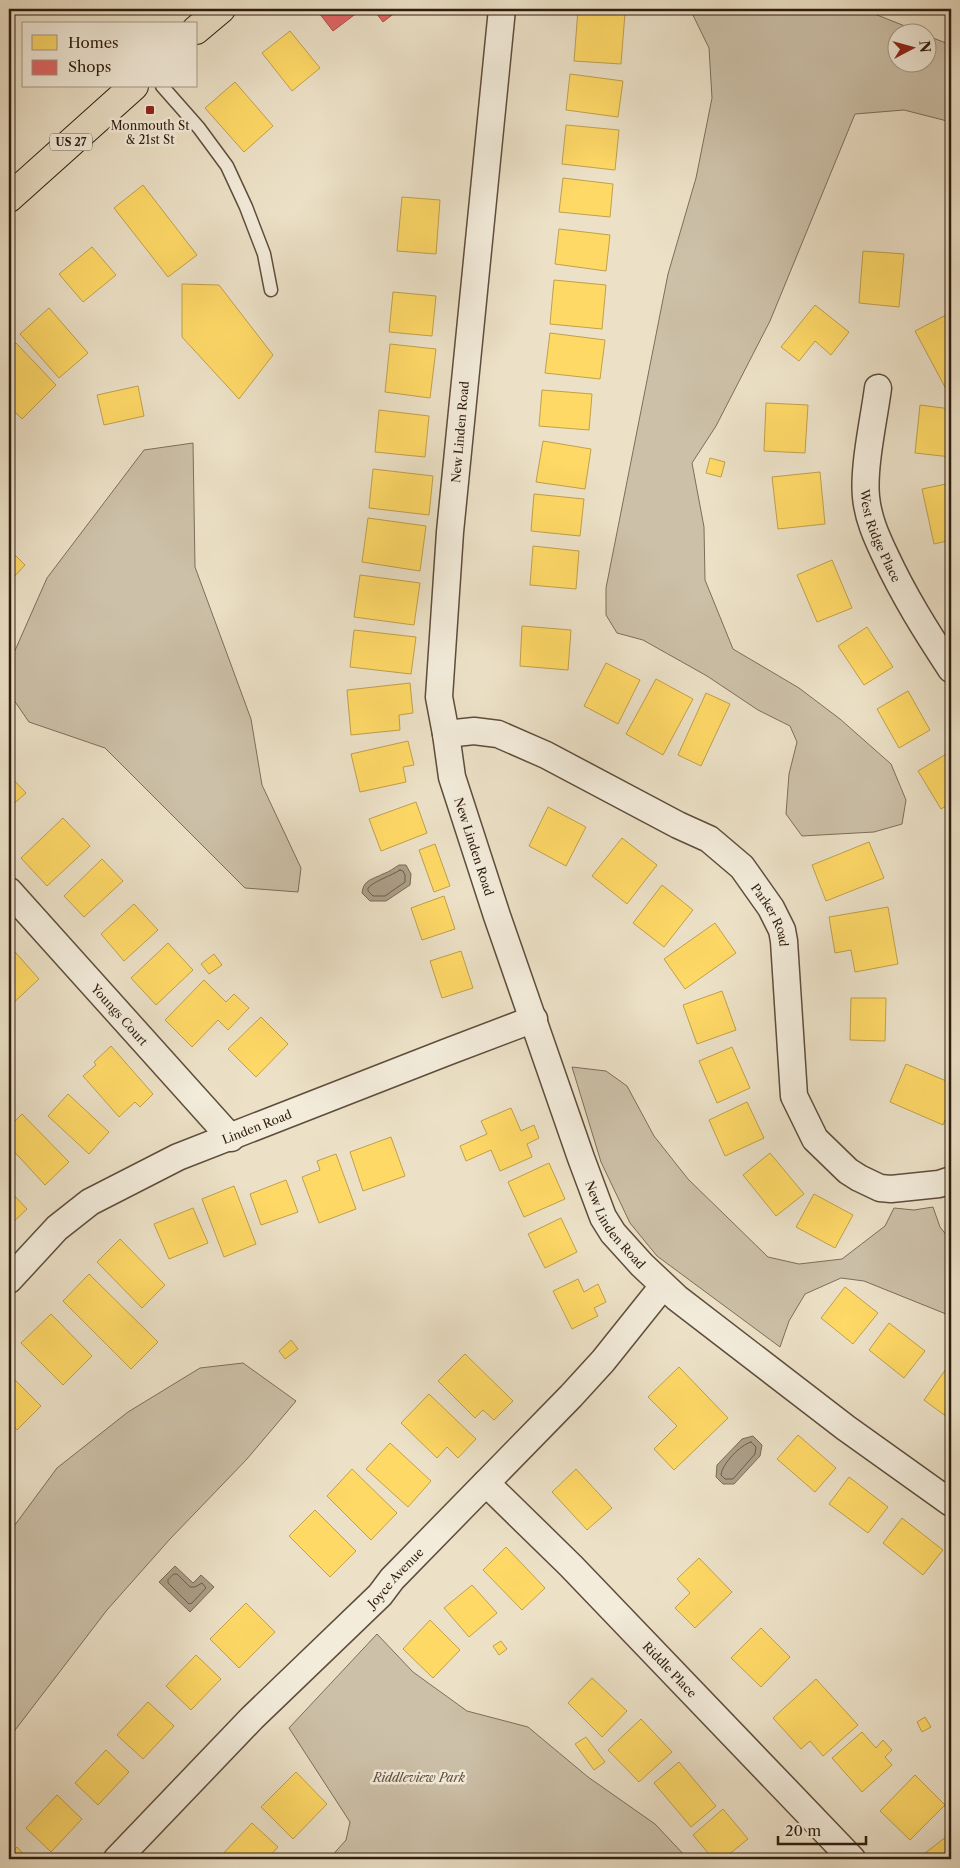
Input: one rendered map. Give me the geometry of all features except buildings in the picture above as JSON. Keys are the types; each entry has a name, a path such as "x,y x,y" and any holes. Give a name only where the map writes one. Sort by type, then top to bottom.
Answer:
{"main road":[{"path":"198,28 221,9"},
{"name":"US 27","path":"9,198 132,88"}],"street":[{"name":"New Linden Road","path":"502,9 450,532 439,697 452,777 497,916 581,1158 603,1217 613,1233 663,1286 677,1298 846,1428 951,1503"},
{"name":"West Ridge Place","path":"878,388 868,462 866,497 872,528 896,580 914,613 951,669"},
{"name":"Parker Road","path":"446,734 474,731 498,734 546,755 678,825 709,839 742,867 771,908 782,930 791,1018 790,1038 794,1096 815,1140 848,1171 880,1188 891,1189 939,1184 951,1180"},
{"name":"Youngs Court","path":"9,891 231,1138"},
{"name":"Linden Road","path":"9,1280 57,1228 90,1202 178,1157 534,1019"},
{"name":"Joyce Avenue","path":"117,1859 252,1718 380,1595 392,1579 597,1368 663,1286"},
{"name":"Riddle Place","path":"486,1483 571,1566 852,1859"}],"lane":[{"path":"164,88 199,128 227,166 246,207 264,254 271,290"}],"green space":[{"path":"690,9 862,9 895,22 888,22 888,72 938,72 938,40 951,45 951,122 904,110 855,114 770,321 716,426 692,463 704,527 705,580 733,649 799,688 840,719 891,764 906,800 902,824 874,832 802,836 786,814 789,774 797,742 790,726 758,710 707,676 643,640 617,633 606,615 606,588 668,274 696,178 712,98 709,48"},
{"path":"193,443 195,567 251,719 262,785 301,868 298,892 245,888 105,748 29,722 9,693 9,664 47,578 144,450"},
{"path":"572,1067 606,1071 627,1086 654,1136 688,1179 768,1257 799,1264 842,1259 885,1226 894,1208 914,1210 933,1207 940,1227 951,1241 951,1316 864,1281 841,1278 805,1294 789,1321 780,1347 657,1256 630,1223 601,1162"},
{"path":"243,1363 296,1401 247,1459 170,1539 107,1610 9,1738 9,1533 57,1468 128,1412 200,1368"},
{"name":"Riddleview Park","path":"377,1634 413,1672 467,1711 528,1727 588,1777 655,1824 688,1859 329,1859 346,1840 350,1822 289,1728"}],"water":[{"path":"399,865 406,865 411,874 410,885 386,901 370,901 362,893 364,885 369,880"},
{"path":"753,1436 762,1445 760,1456 734,1484 723,1484 716,1477 717,1465 742,1439"},
{"path":"175,1566 193,1583 201,1575 214,1587 190,1612 159,1582"}],"place":[{"name":"Monmouth St & 21st St","path":"150,110"}]}
